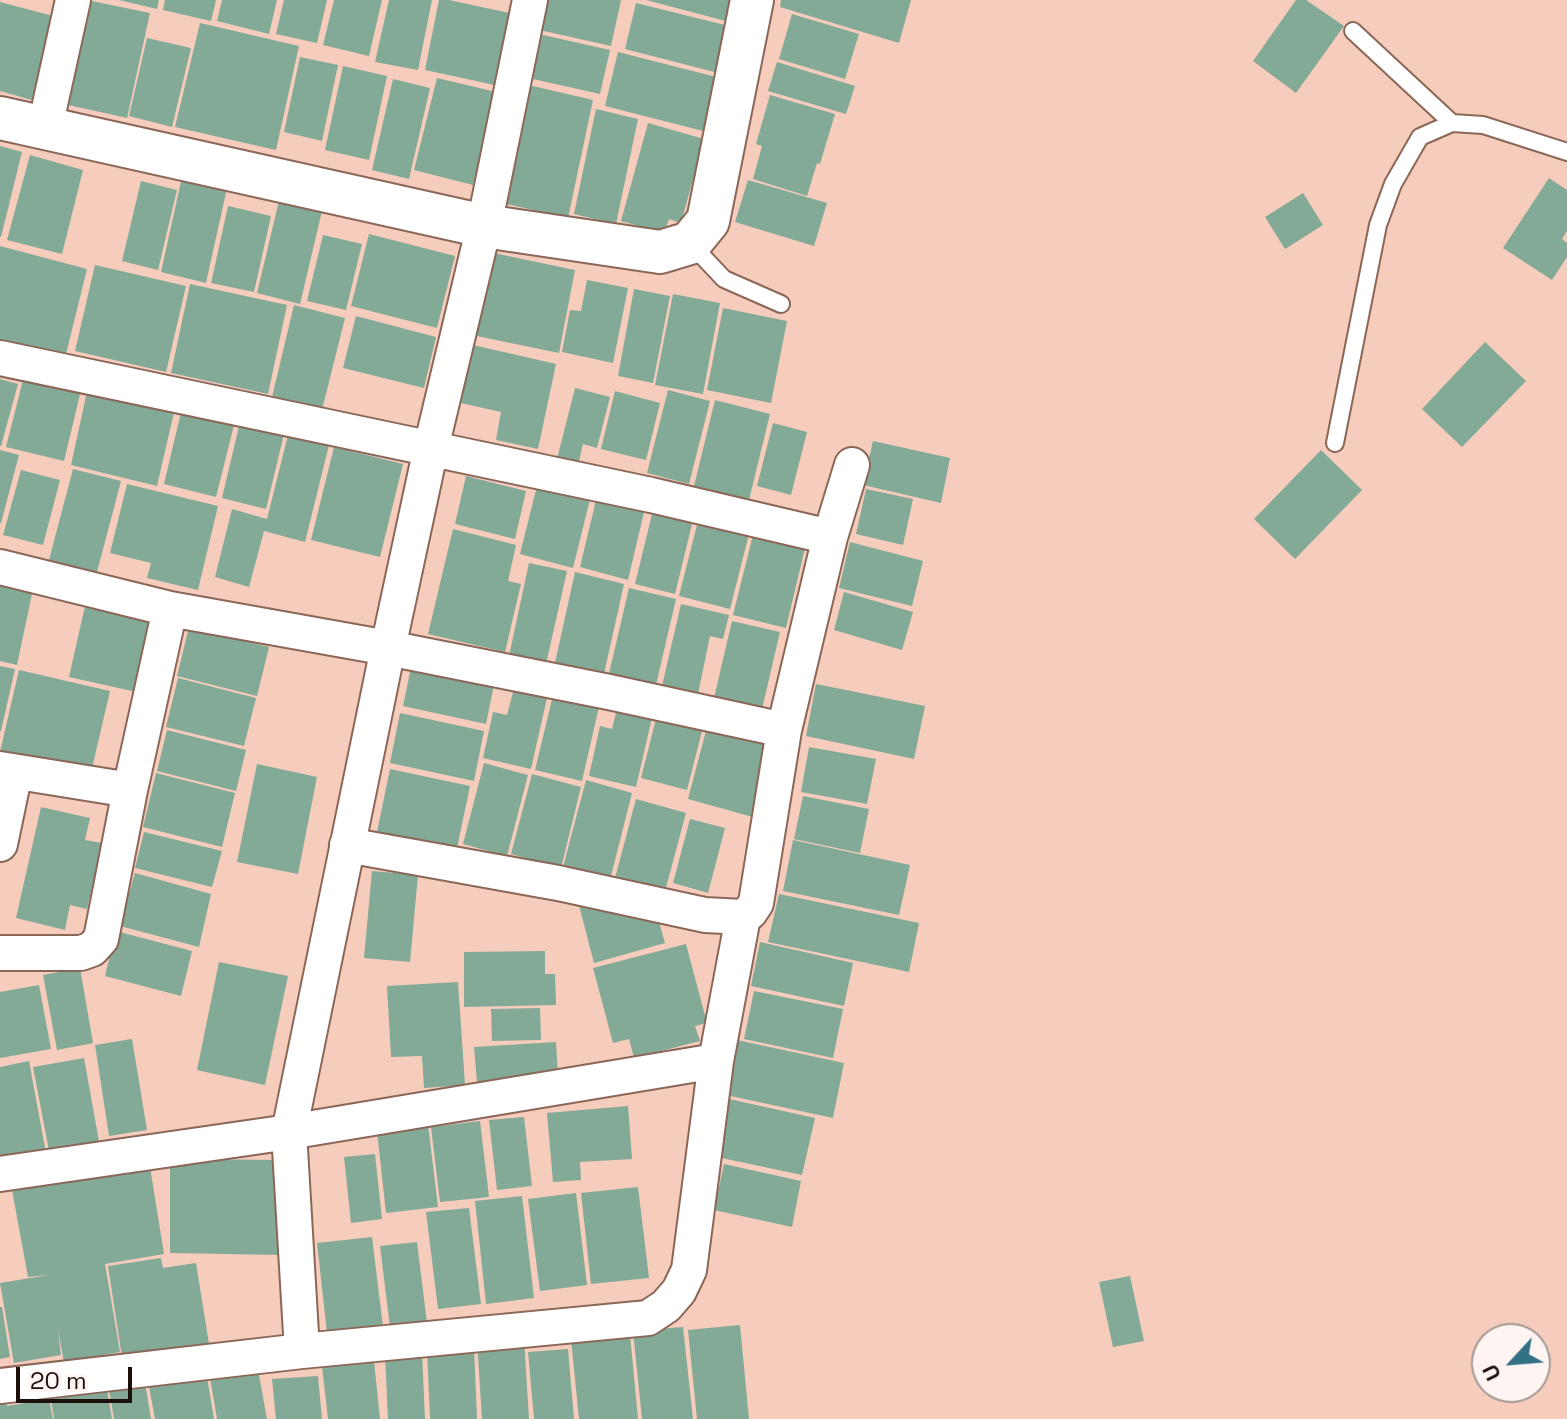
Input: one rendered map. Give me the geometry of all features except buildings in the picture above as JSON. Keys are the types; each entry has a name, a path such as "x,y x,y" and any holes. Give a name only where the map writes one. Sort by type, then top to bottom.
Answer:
{"street":[{"path":"45,127 73,0"},
{"path":"0,118 484,226 660,252 690,243 708,221 752,0"},
{"path":"302,1351 289,1132 431,448 484,226 526,1"},
{"path":"0,358 651,495 830,537"},
{"path":"347,845 558,883 705,915 743,917 750,912 756,903 784,730 830,537 852,465"},
{"path":"0,567 170,609 388,648 784,730"},
{"path":"0,953 81,953 92,949 101,939 170,609"},
{"path":"0,844 8,770 130,790"},
{"path":"0,1386 302,1351 648,1318 666,1306 679,1291 689,1270 716,1061 743,917"},
{"path":"0,1174 289,1132 716,1061"}],"lane":[{"path":"1353,31 1452,123"},
{"path":"1335,443 1378,225 1393,184 1420,137 1452,123 1483,125 1567,152"},
{"path":"690,243 724,279 781,304"}]}
